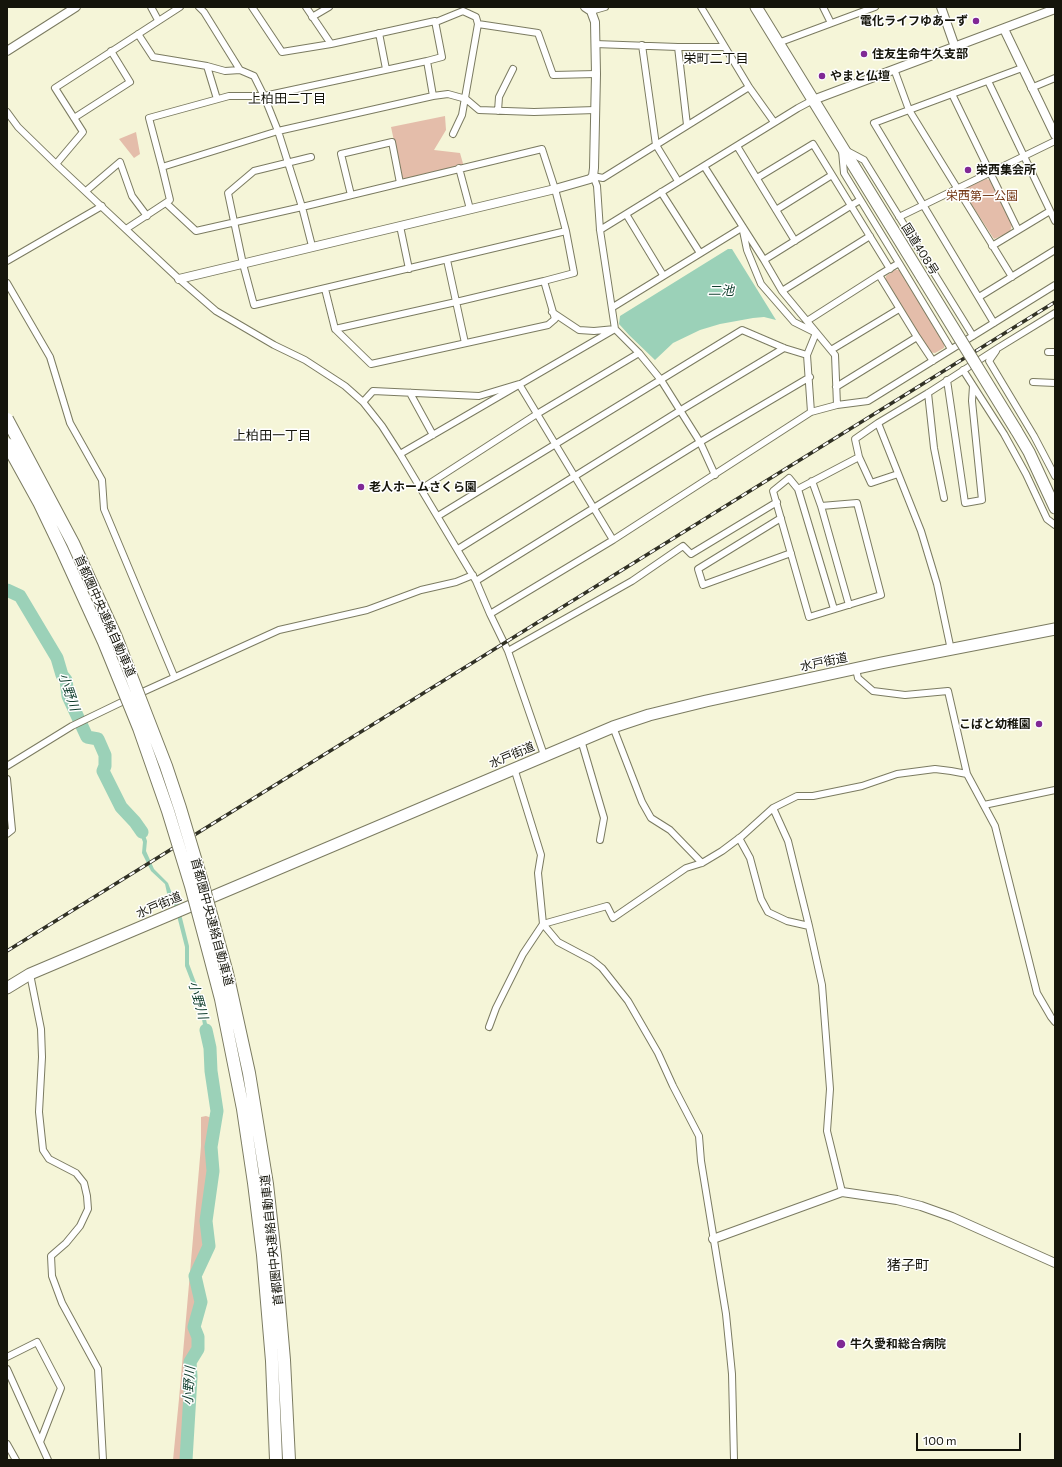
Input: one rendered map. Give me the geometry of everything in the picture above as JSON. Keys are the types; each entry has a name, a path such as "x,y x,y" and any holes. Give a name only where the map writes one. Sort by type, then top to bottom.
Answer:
{"highway":[{"name":"国道408号","path":"756,7 1016,430 1029,452 1055,508"},
{"name":"首都圏中央連絡自動車道","path":"7,419 70,536 116,637 166,766 204,885 227,973 249,1073 265,1176 275,1256 284,1360 289,1460"},
{"name":"首都圏中央連絡自動車道","path":"7,444 39,502 62,550 104,642 139,728 168,810 191,886 210,957 222,1005 241,1102 254,1183 272,1361 276,1460"},
{"path":"1025,635 1041,624 1055,622"},
{"name":"水戸街道","path":"7,988 30,974 544,755 649,714 856,669 1055,629"},
{"path":"1005,639 1011,642 1055,637"}],"street":[{"path":"7,51 76,7"},
{"path":"151,7 158,20"},
{"path":"56,164 82,132 55,88 180,7"},
{"path":"199,7 204,12 240,70"},
{"path":"252,7 282,52 332,44 433,21 436,22 462,11 476,17 478,24 466,99 462,115 453,134"},
{"path":"306,7 332,44"},
{"path":"312,17 329,7"},
{"path":"605,7 590,8 595,22 596,74 593,176 597,186 600,230 615,329 639,353 661,380 700,442 715,475"},
{"path":"701,7 749,87 774,122"},
{"path":"823,7 831,23"},
{"path":"778,43 875,7"},
{"path":"941,7 955,47"},
{"path":"600,230 774,122 813,100 1055,9"},
{"path":"126,229 170,200 149,118 229,96 264,96 442,57 436,22"},
{"path":"478,24 538,33 553,75 596,74"},
{"path":"1004,29 1031,88 1055,135"},
{"path":"379,33 386,69"},
{"path":"138,34 153,56 207,66 225,71 240,70 254,76 278,131 302,207 312,246"},
{"path":"595,44 724,47"},
{"path":"642,45 656,145 678,181"},
{"path":"678,47 687,125"},
{"path":"74,118 130,82 111,51"},
{"path":"427,61 433,96"},
{"path":"207,66 217,99"},
{"path":"994,323 874,123 1022,68"},
{"path":"498,111 499,97 513,69"},
{"path":"894,69 909,110 1012,277"},
{"path":"1031,88 1055,78"},
{"path":"988,80 1055,221"},
{"path":"179,279 555,189 587,180 593,176 603,178 749,87"},
{"path":"162,167 278,131 433,96 448,94 466,99 479,110 534,112 595,110"},
{"path":"952,94 1018,230"},
{"path":"7,112 18,127 56,164 179,279 216,311 274,345 305,360 345,386 363,402 382,426 400,454 473,575 508,651 544,755"},
{"path":"351,195 341,154 392,142 400,182"},
{"path":"899,217 1055,142"},
{"path":"756,178 813,144 890,269"},
{"path":"737,146 795,241"},
{"path":"842,148 844,173 951,349"},
{"path":"842,148 864,160 973,336"},
{"path":"166,203 196,231 542,149 555,189 566,231 574,273 456,302 335,329"},
{"path":"311,157 254,171 228,193 243,264 254,306 566,231"},
{"path":"86,192 120,162 132,196 147,216"},
{"path":"704,166 782,291 835,355 836,405"},
{"path":"460,168 470,209"},
{"path":"776,210 832,175"},
{"path":"661,192 700,253"},
{"path":"764,260 860,200"},
{"path":"7,261 102,206"},
{"path":"992,246 1050,211"},
{"path":"626,214 663,275"},
{"path":"400,226 410,269"},
{"path":"612,307 743,228"},
{"path":"743,228 747,250 761,284 794,322 816,333"},
{"path":"782,291 870,236"},
{"path":"979,297 1055,250"},
{"path":"447,260 465,343"},
{"path":"807,321 899,263"},
{"path":"879,275 933,361"},
{"path":"325,289 335,329 371,364 548,325 554,319 544,281"},
{"path":"7,283 50,357 70,423 102,480 104,509 174,676"},
{"path":"490,614 613,540 811,412 836,405 868,400 1055,285"},
{"path":"831,350 899,309"},
{"path":"552,312 579,330 615,329"},
{"path":"898,474 871,484 859,457 855,439 1055,312"},
{"path":"400,454 615,329"},
{"path":"438,516 742,330 784,348 808,356"},
{"path":"811,412 808,356 816,333"},
{"path":"836,387 917,337"},
{"path":"458,549 681,410 784,348"},
{"path":"998,348 989,361 1034,436 1055,476"},
{"path":"1048,352 1055,352"},
{"path":"421,489 538,414 639,353"},
{"path":"963,370 1015,454 1047,519 1055,525"},
{"path":"476,581 700,442 810,377"},
{"path":"947,380 965,503 982,500 972,401 973,386"},
{"path":"1033,382 1055,383"},
{"path":"363,402 373,391 479,396 520,384"},
{"path":"520,384 613,540"},
{"path":"410,393 433,434"},
{"path":"928,393 934,448 944,498"},
{"path":"878,423 921,532 935,577 952,650"},
{"path":"798,488 859,457"},
{"path":"822,506 857,503 881,595 809,617 773,491 789,478 798,488 834,609"},
{"path":"812,481 822,506 849,605"},
{"path":"508,651 632,581 683,546 690,554 777,502"},
{"path":"781,518 698,569 703,585 791,553"},
{"path":"7,766 72,726 174,676 279,630 367,610 421,590 456,582 473,575"},
{"path":"856,669 858,678 873,691 905,695 948,691 967,774 995,826 1037,993 1055,1022"},
{"path":"613,727 642,802 651,818 670,830 702,863"},
{"path":"581,740 604,818 600,840"},
{"path":"514,768 541,855 538,872 543,924 558,942 592,960 602,968 628,1001 655,1047 699,1136 701,1161 726,1314 732,1374 734,1460"},
{"path":"489,1027 496,1008 524,954 543,924 607,906 613,918 686,868 702,863 722,851 773,808 797,796 813,796 862,786 897,774 935,770 967,774"},
{"path":"7,779 12,830 7,834"},
{"path":"984,805 1055,790"},
{"path":"773,808 788,841 822,985 830,1090 827,1131 842,1192"},
{"path":"739,838 750,858 761,899 768,912 787,921 809,926"},
{"path":"30,974 40,1029 42,1057 39,1112 43,1150 49,1159 76,1173 84,1184 87,1196 88,1210 80,1226 66,1243 51,1256 52,1276 62,1303 98,1369 103,1460"},
{"path":"713,1239 842,1192 897,1200 921,1206 952,1217 1055,1263"},
{"path":"7,1357 37,1342 61,1388 40,1442"},
{"path":"7,1370 48,1460"},
{"path":"7,1444 16,1460"}],"green space":[{"path":"445,116 446,130 434,150 460,153 464,167 407,180 402,178 391,127"},
{"path":"136,132 140,154 134,158 119,139"},
{"name":"栄西第一公園","path":"986,179 990,180 1012,225 1010,232 994,239 964,193 965,188"},
{"path":"895,270 900,270 945,342 944,348 935,353 929,352 885,282 886,276"},
{"path":"206,1116 212,1118 206,1148 209,1167 203,1219 207,1246 195,1265 194,1272 194,1282 198,1293 192,1329 197,1338 188,1363 189,1417 182,1460 173,1460 201,1146 201,1117"}],"water":[{"name":"二池","path":"728,249 732,249 776,320 764,317 753,318 720,324 700,330 673,343 655,360 619,324 620,316"},
{"path":"133,818 144,832 147,841 146,851 154,869 168,883 171,891 177,898 189,946 189,964 201,996 212,1047 208,1047 197,997 185,966 185,947 173,900 167,893 165,884 151,871 142,853 143,842 140,834 130,820"}],"waterway":[{"name":"小野川","path":"7,590 20,596 57,658 62,675 66,680 68,696 87,737 98,739 105,755 105,766 103,771 121,807 142,832"},
{"name":"小野川","path":"186,1460 191,1377 190,1362 198,1349 198,1337 194,1327 201,1302 195,1276 209,1246 206,1221 213,1171 211,1147 217,1111 211,1071 210,1048 206,1030"}],"railway":[{"path":"7,951 1055,302"}],"place":[{"name":"電化ライフゆあーず","path":"976,21"},
{"name":"住友生命牛久支部","path":"864,54"},
{"name":"やまと仏壇","path":"822,76"},
{"name":"栄西集会所","path":"968,170"},
{"name":"老人ホームさくら園","path":"361,487"},
{"name":"こばと幼稚園","path":"1039,724"},
{"name":"牛久愛和総合病院","path":"841,1344"}],"district":[{"name":"栄町二丁目","path":"716,59"},
{"name":"上柏田二丁目","path":"287,99"},
{"name":"上柏田一丁目","path":"272,436"},
{"name":"猪子町","path":"908,1265"}]}
